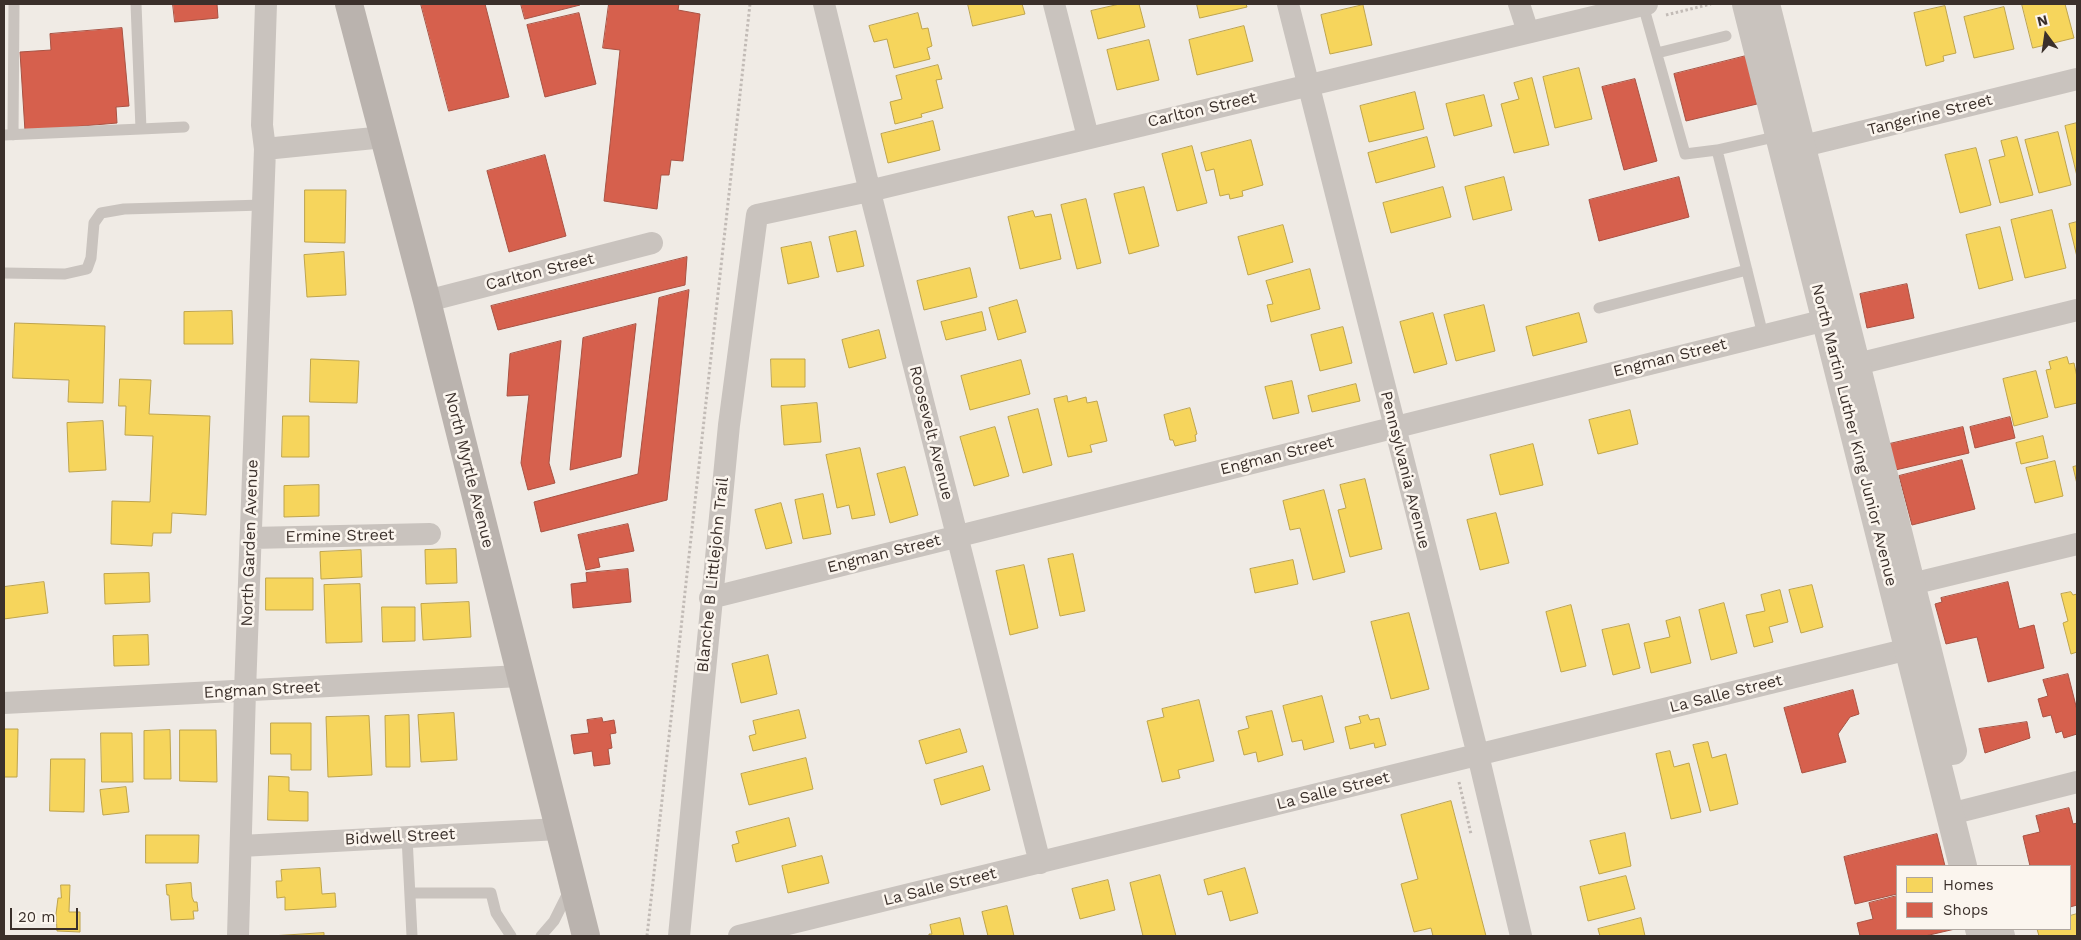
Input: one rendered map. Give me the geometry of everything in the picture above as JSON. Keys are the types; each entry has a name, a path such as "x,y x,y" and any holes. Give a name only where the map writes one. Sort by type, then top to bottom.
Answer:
{"main road":[{"name":"North Myrtle Avenue","path":"349,4 427,301 586,936"}],"street":[{"name":"North Garden Avenue","path":"238,936 250,538 266,149 262,125 266,4"},
{"name":"Roosevelt Avenue","path":"824,4 869,191 1040,863"},
{"path":"1054,4 1088,137"},
{"name":"Pennsylvania Avenue","path":"1288,4 1393,427 1478,755 1521,936"},
{"path":"1519,4 1528,32"},
{"name":"Carlton Street","path":"758,215 869,191 1645,4"},
{"name":"North Martin Luther King Junior Avenue","path":"1746,4 1788,144 1847,366 1959,812 1983,865"},
{"name":"North Martin Luther King Junior Avenue","path":"1766,4 1788,144"},
{"name":"Tangerine Street","path":"1788,144 2077,79"},
{"path":"266,149 384,136"},
{"name":"Blanche B Littlejohn Trail","path":"679,936 710,598 729,425 758,215"},
{"name":"Carlton Street","path":"427,301 652,243"},
{"path":"1847,366 2077,310"},
{"name":"Engman Street","path":"710,598 1834,318"},
{"name":"Ermine Street","path":"250,538 430,534"},
{"path":"1902,586 2077,544"},
{"name":"La Salle Street","path":"739,936 1917,647"},
{"name":"Engman Street","path":"4,703 520,676"},
{"path":"1959,812 2077,782"},
{"name":"North Martin Luther King Junior Avenue","path":"1959,812 1963,865"},
{"name":"Bidwell Street","path":"241,846 559,829"}],"lane":[{"path":"14,4 8,135 184,127"},
{"path":"136,4 141,129"},
{"path":"1645,4 1685,154 1788,144"},
{"path":"1657,53 1726,36"},
{"path":"1717,150 1763,335"},
{"path":"4,273 65,274 87,269 91,258 94,223 101,213 124,209 264,205"},
{"path":"1599,308 1747,270"},
{"path":"407,837 412,936"},
{"path":"541,936 554,921 572,883"},
{"path":"410,893 491,893 496,913 511,936"}],"path":[{"path":"647,936 750,4"}],"building: Homes":[{"path":"968,4 1022,4 1025,14 973,26"},
{"path":"1120,4 1139,4 1145,27 1098,39 1091,11"},
{"path":"1197,4 1246,4 1247,7 1200,18"},
{"path":"2022,4 2065,4 2074,38 2033,48"},
{"path":"1363,5 1372,45 1330,54 1321,15"},
{"path":"1945,6 1956,53 1943,56 1944,61 1926,66 1914,13"},
{"path":"2004,7 2014,49 1974,58 1964,17"},
{"path":"918,13 922,29 928,28 932,46 927,48 930,59 894,68 887,39 874,42 869,26"},
{"path":"1244,26 1253,61 1197,75 1189,40"},
{"path":"1149,40 1159,80 1117,90 1107,50"},
{"path":"938,65 942,79 936,80 943,108 921,114 922,117 895,124 890,102 902,99 896,76"},
{"path":"1579,68 1592,119 1555,128 1543,77"},
{"path":"1532,78 1549,145 1514,153 1501,104 1519,99 1514,83"},
{"path":"1415,92 1424,129 1369,142 1360,106"},
{"path":"1484,95 1492,126 1454,136 1446,104"},
{"path":"933,121 940,150 888,163 881,134"},
{"path":"2077,123 2077,176 2065,126"},
{"path":"2058,132 2071,185 2039,193 2025,140"},
{"path":"1427,137 1435,167 1376,183 1368,153"},
{"path":"2017,137 2033,195 2000,203 1989,160 2005,156 2001,141"},
{"path":"1251,140 1263,185 1242,191 1243,196 1230,199 1229,194 1220,196 1214,169 1206,171 1201,153"},
{"path":"1192,146 1207,203 1177,211 1162,154"},
{"path":"1976,148 1991,205 1960,213 1945,155"},
{"path":"1504,177 1512,210 1473,220 1465,187"},
{"path":"1144,187 1159,246 1129,254 1114,194"},
{"path":"1443,187 1451,217 1391,233 1383,203"},
{"path":"305,190 346,190 345,243 305,242"},
{"path":"1086,199 1101,263 1077,269 1061,205"},
{"path":"2052,210 2066,268 2025,278 2011,220"},
{"path":"1033,211 1035,217 1051,214 1061,259 1020,269 1008,217"},
{"path":"2077,222 2077,257 2069,224"},
{"path":"1283,225 1293,262 1248,275 1238,237"},
{"path":"2000,227 2013,280 1979,289 1966,235"},
{"path":"856,231 864,266 837,272 829,237"},
{"path":"811,242 819,277 788,284 781,248"},
{"path":"344,252 346,295 307,297 304,255"},
{"path":"970,268 977,297 924,310 917,281"},
{"path":"1310,269 1320,309 1271,322 1267,305 1273,304 1266,281"},
{"path":"1017,300 1026,332 998,340 989,308"},
{"path":"1484,305 1495,351 1456,361 1444,315"},
{"path":"232,311 233,344 184,344 184,312"},
{"path":"982,312 986,330 946,340 941,322"},
{"path":"1433,313 1447,364 1414,373 1400,322"},
{"path":"1579,313 1587,342 1533,356 1526,327"},
{"path":"15,323 105,326 103,403 68,402 69,380 13,378"},
{"path":"1343,327 1352,363 1320,371 1311,335"},
{"path":"879,330 886,358 849,368 842,340"},
{"path":"2067,357 2069,364 2074,363 2077,377 2077,403 2055,408 2046,370 2051,369 2049,362"},
{"path":"311,359 359,361 357,403 310,402"},
{"path":"771,359 805,359 805,387 772,387"},
{"path":"1021,360 1030,394 970,410 961,376"},
{"path":"2036,371 2048,417 2014,426 2003,379"},
{"path":"120,379 151,380 149,414 210,416 206,515 172,513 171,533 153,533 152,546 111,544 112,501 150,502 153,436 125,435 126,406 119,406"},
{"path":"1292,381 1299,413 1273,419 1265,387"},
{"path":"1356,384 1360,401 1312,412 1308,396"},
{"path":"1067,396 1068,402 1086,397 1087,403 1097,401 1107,441 1090,445 1092,452 1068,457 1054,399"},
{"path":"817,403 821,442 784,445 781,406"},
{"path":"1190,408 1197,434 1195,435 1196,441 1175,446 1173,440 1170,440 1164,415"},
{"path":"1038,409 1052,465 1023,473 1008,417"},
{"path":"1630,410 1638,444 1598,454 1589,420"},
{"path":"283,416 309,416 309,457 282,457"},
{"path":"103,421 106,470 69,472 67,423"},
{"path":"995,427 1009,476 974,486 960,437"},
{"path":"2043,436 2048,458 2021,464 2016,443"},
{"path":"1533,444 1543,485 1500,495 1490,455"},
{"path":"860,448 875,515 852,519 849,505 837,508 826,455"},
{"path":"2055,461 2063,496 2035,503 2026,468"},
{"path":"2077,466 2077,484 2073,467"},
{"path":"905,467 918,515 890,523 877,474"},
{"path":"1365,479 1382,549 1350,557 1338,510 1346,508 1340,485"},
{"path":"319,485 319,516 284,517 284,486"},
{"path":"1324,490 1345,572 1313,580 1300,528 1290,530 1283,501"},
{"path":"823,494 831,534 803,539 795,500"},
{"path":"781,503 792,543 766,549 755,510"},
{"path":"1496,513 1509,563 1480,570 1467,520"},
{"path":"456,549 457,583 426,584 425,550"},
{"path":"361,550 362,577 321,579 320,552"},
{"path":"1073,554 1085,611 1060,616 1048,559"},
{"path":"1293,560 1298,584 1255,593 1250,569"},
{"path":"1024,565 1038,628 1010,635 996,571"},
{"path":"149,573 150,602 105,604 104,574"},
{"path":"266,578 313,578 313,610 266,610"},
{"path":"44,582 48,613 4,619 4,587"},
{"path":"360,584 362,642 326,643 324,585"},
{"path":"1812,585 1823,627 1801,633 1789,590"},
{"path":"1780,590 1788,622 1769,627 1773,642 1754,647 1746,615 1765,611 1761,595"},
{"path":"2071,592 2073,595 2077,594 2077,652 2071,654 2063,623 2068,621 2061,594"},
{"path":"469,602 471,637 423,640 421,604"},
{"path":"1724,603 1737,653 1711,660 1699,610"},
{"path":"1571,605 1586,666 1561,672 1546,612"},
{"path":"382,607 415,607 415,641 383,642"},
{"path":"1409,613 1429,689 1391,699 1371,622"},
{"path":"1680,617 1691,663 1651,673 1644,643 1670,637 1666,621"},
{"path":"1629,624 1640,668 1613,675 1602,630"},
{"path":"148,635 149,665 114,666 113,636"},
{"path":"768,655 777,694 741,703 732,664"},
{"path":"1322,696 1334,742 1304,750 1302,740 1292,742 1283,706"},
{"path":"1199,700 1214,761 1178,770 1180,778 1162,782 1147,721 1164,717 1162,709"},
{"path":"799,710 806,738 753,751 749,736 756,734 753,721"},
{"path":"1272,711 1283,755 1258,762 1256,752 1244,755 1238,731 1249,728 1246,717"},
{"path":"454,713 457,760 421,762 418,715"},
{"path":"409,715 410,767 386,767 385,716"},
{"path":"1368,715 1370,720 1379,718 1386,745 1375,748 1374,743 1350,749 1345,727 1361,723 1359,717"},
{"path":"369,716 372,775 328,777 326,717"},
{"path":"271,723 311,723 311,770 291,770 291,754 271,754"},
{"path":"4,729 18,729 17,777 4,777"},
{"path":"960,729 967,752 926,764 919,741"},
{"path":"170,730 171,779 144,779 144,731"},
{"path":"180,730 216,730 217,782 180,781"},
{"path":"101,733 132,733 133,782 102,782"},
{"path":"1708,742 1712,758 1726,754 1738,804 1710,811 1693,745"},
{"path":"1670,751 1674,767 1689,763 1701,812 1671,819 1656,754"},
{"path":"806,758 813,789 749,805 741,774"},
{"path":"51,759 85,759 84,812 50,811"},
{"path":"983,766 990,790 941,805 934,780"},
{"path":"269,776 289,777 289,791 308,792 308,821 268,820"},
{"path":"126,787 129,812 103,815 100,790"},
{"path":"1451,801 1486,936 1433,936 1431,928 1414,932 1401,884 1418,879 1401,815"},
{"path":"789,818 796,846 736,862 732,845 739,843 736,832"},
{"path":"1625,833 1631,866 1599,874 1590,841"},
{"path":"146,835 199,835 198,863 146,863"},
{"path":"822,856 829,883 788,893 782,866"},
{"path":"320,868 322,894 335,893 336,907 285,910 285,897 277,898 276,881 282,881 281,870"},
{"path":"1245,868 1258,913 1230,921 1222,891 1208,895 1204,880"},
{"path":"1160,875 1176,936 1143,936 1130,883"},
{"path":"1626,876 1635,909 1588,921 1580,887"},
{"path":"1108,880 1115,910 1080,919 1072,889"},
{"path":"191,883 192,897 194,902 197,902 198,911 193,911 194,919 171,920 169,895 167,895 166,885"},
{"path":"61,885 70,885 69,912 80,912 80,932 57,931 56,914 58,898 61,898"},
{"path":"1007,906 1014,936 988,936 982,912"},
{"path":"2077,914 2077,936 2039,936 2037,930 2071,930 2071,916"},
{"path":"960,918 964,936 929,936 929,934 932,934 930,925"},
{"path":"1641,918 1645,936 1600,936 1598,929"},
{"path":"324,933 324,936 271,936"}],"building: Shops":[{"path":"173,4 217,4 218,18 175,22"},
{"path":"421,4 485,4 509,97 449,111"},
{"path":"521,4 580,4 580,5 525,19"},
{"path":"609,4 679,4 678,10 700,14 683,161 671,160 669,175 661,175 657,209 604,201 620,50 603,48"},
{"path":"579,13 596,84 545,97 527,25"},
{"path":"122,28 129,106 116,107 117,123 25,131 20,52 51,50 50,34"},
{"path":"1746,56 1757,104 1686,121 1674,74"},
{"path":"1635,79 1657,161 1624,170 1602,87"},
{"path":"545,155 566,236 509,252 487,171"},
{"path":"1679,177 1689,217 1599,241 1589,200"},
{"path":"687,257 685,285 498,330 491,306"},
{"path":"1907,284 1914,318 1867,328 1860,294"},
{"path":"689,290 667,500 541,532 534,502 638,474 659,298"},
{"path":"636,324 621,457 570,470 583,338"},
{"path":"561,341 549,463 555,483 528,490 521,463 529,395 507,396 510,354"},
{"path":"2010,417 2015,438 1975,448 1970,427"},
{"path":"1963,427 1969,453 1891,471 1885,445"},
{"path":"1962,460 1975,509 1912,525 1899,476"},
{"path":"628,524 634,551 598,558 600,567 586,570 578,535"},
{"path":"628,569 631,602 573,608 571,584 587,582 586,573"},
{"path":"2008,582 2019,629 2034,625 2044,668 1988,682 1977,637 1946,644 1935,604 1942,602 1941,598"},
{"path":"2068,674 2077,710 2077,734 2064,738 2062,731 2056,733 2051,715 2043,717 2038,699 2048,696 2043,680"},
{"path":"1853,690 1859,714 1850,717 1838,734 1846,762 1802,773 1784,708"},
{"path":"602,718 603,722 614,720 616,733 610,734 612,748 608,749 610,764 594,766 592,751 574,754 571,735 589,733 587,720"},
{"path":"2027,722 2030,738 1985,753 1979,729"},
{"path":"2069,808 2073,824 2077,823 2077,905 2071,907 2071,865 2030,865 2023,836 2040,832 2036,816"},
{"path":"1937,834 1945,865 1896,865 1896,894 1855,904 1844,857"},
{"path":"1896,896 1896,930 1951,930 1925,936 1860,936 1857,923 1873,919 1869,903"}]}
